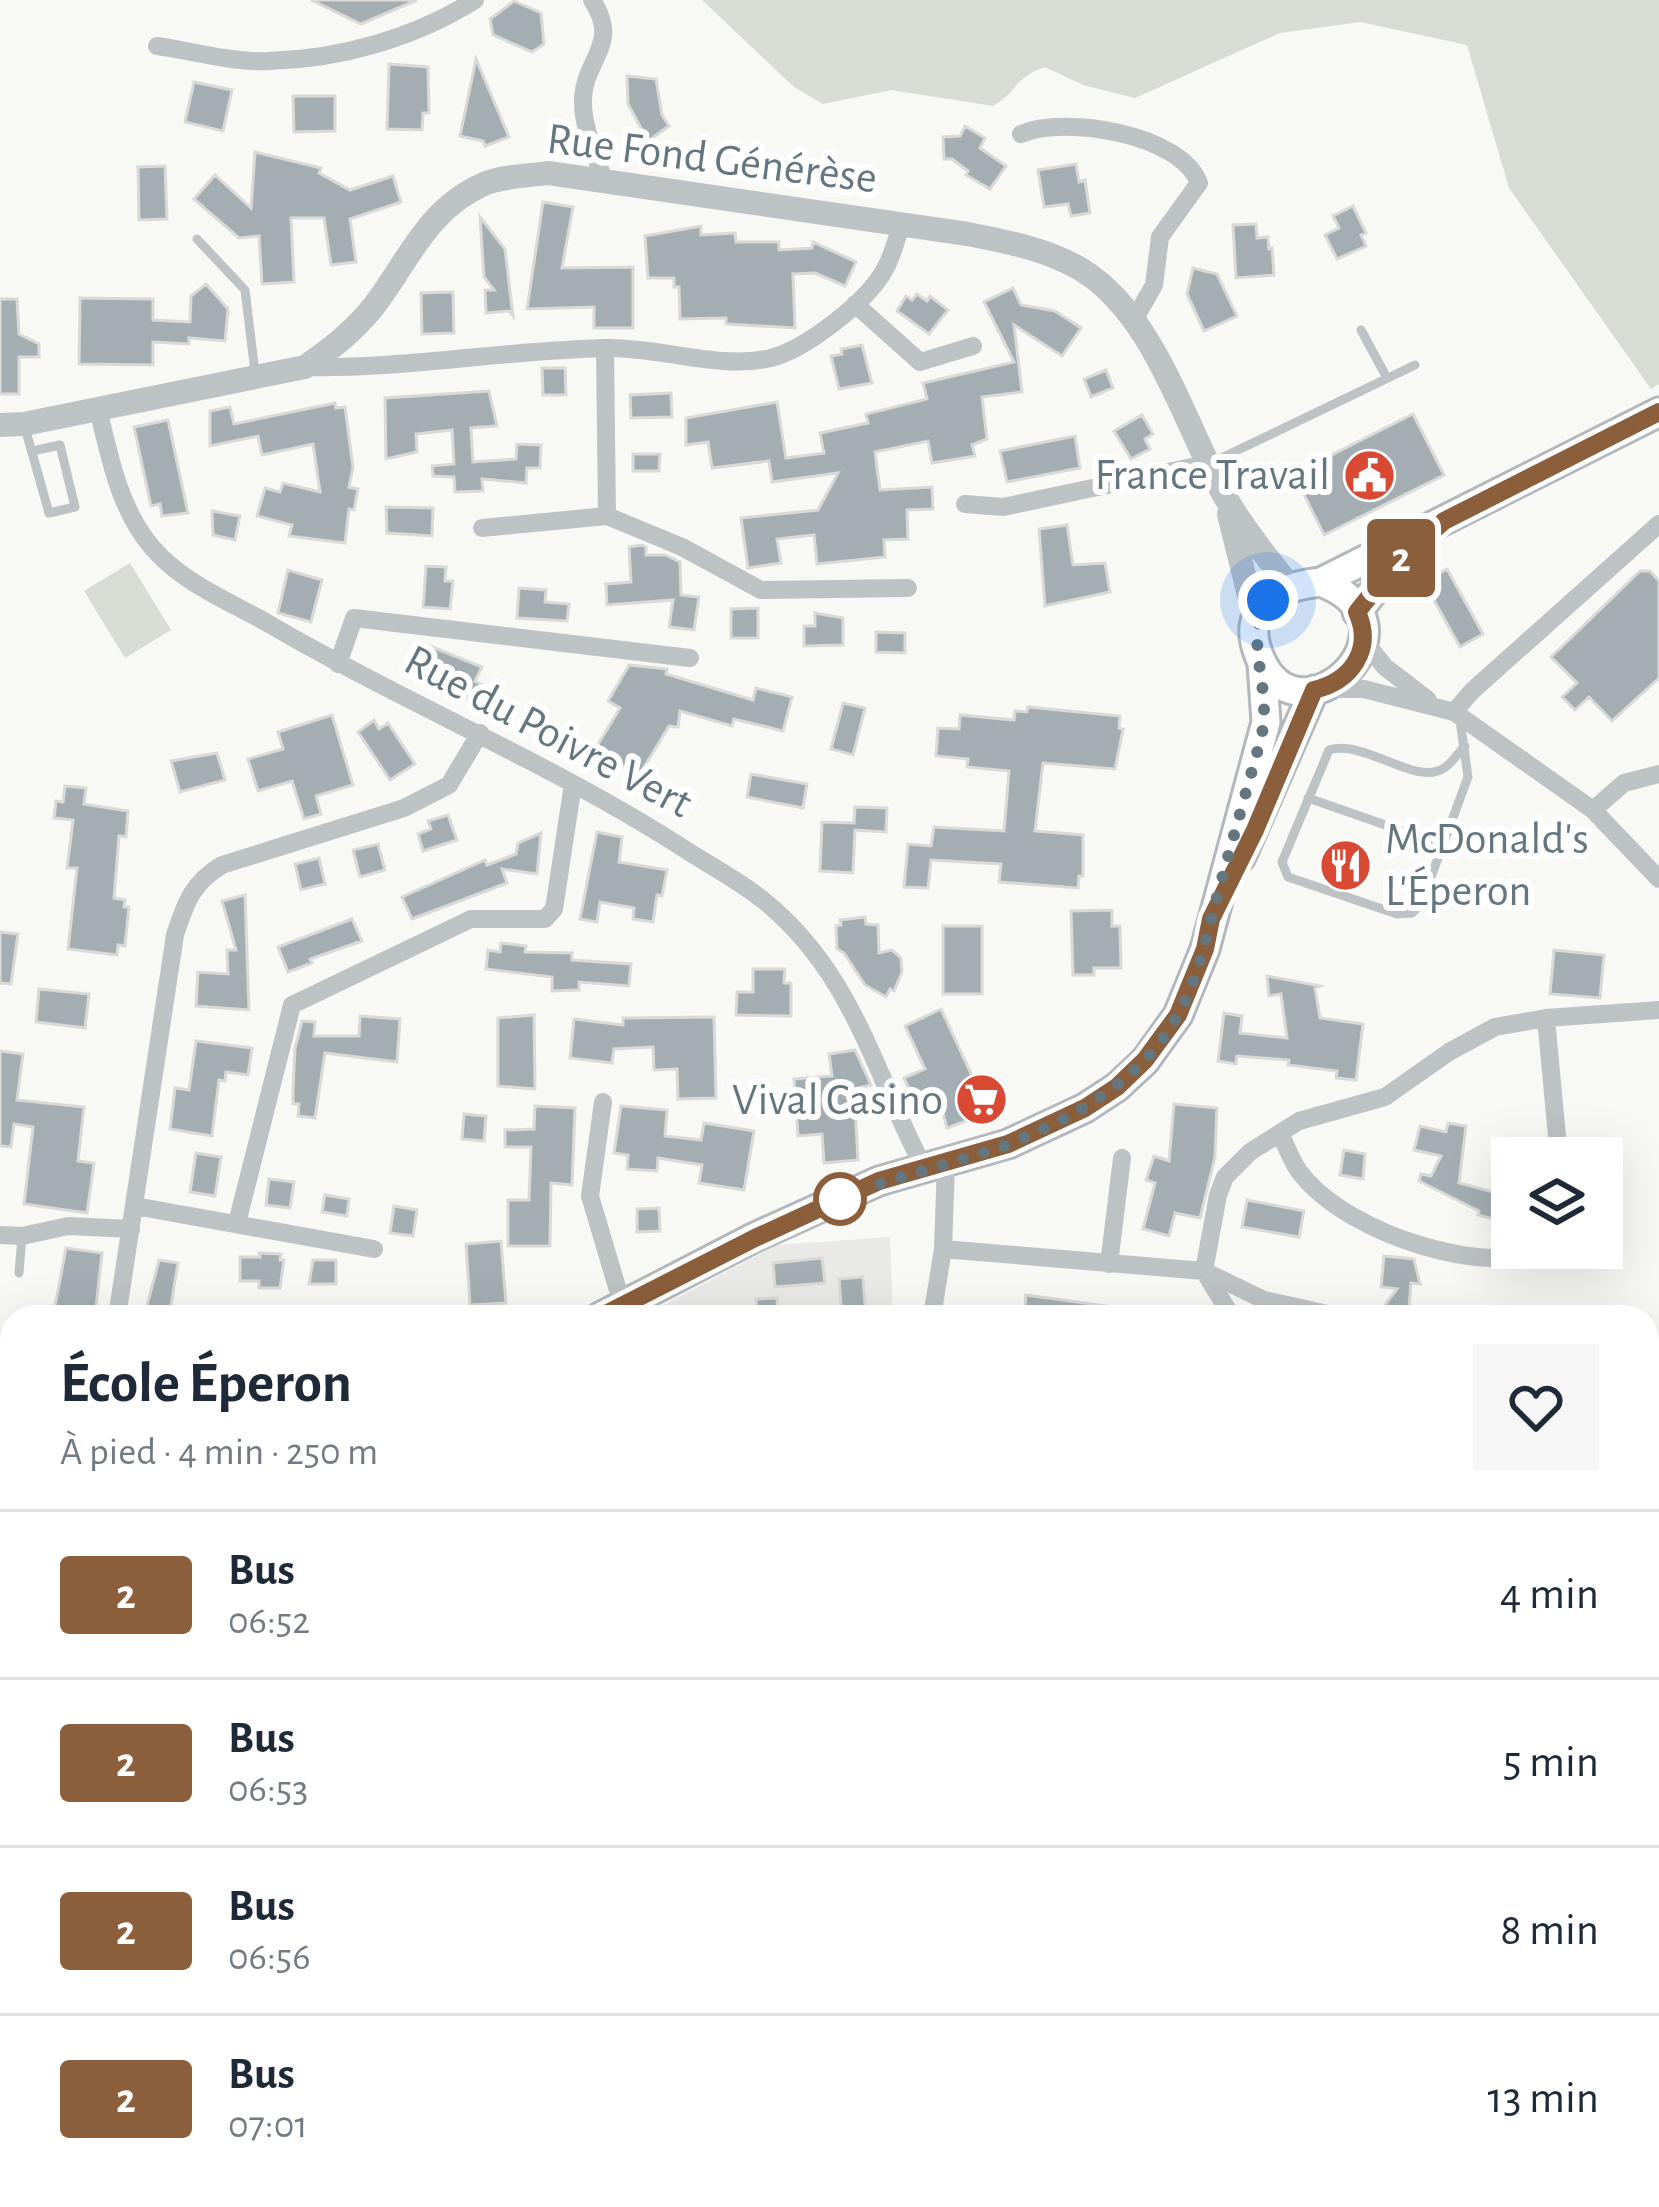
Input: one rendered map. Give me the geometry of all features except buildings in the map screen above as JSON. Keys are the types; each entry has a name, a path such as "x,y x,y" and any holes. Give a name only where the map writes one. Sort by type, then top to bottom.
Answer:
{"main road":[{"path":"623,1305 879,1181 1008,1144 1085,1108 1117,1087 1145,1060 1178,1015 1205,949 1266,722 1262,664 1255,645 1256,624 1268,600 1289,585 1321,582 1659,412"},
{"path":"1357,612 1395,564 1444,521"},
{"path":"1262,664 1287,686 1316,690 1341,681 1357,663 1364,640 1357,612 1349,598 1321,582"},
{"path":"1211,919 1316,690"}],"street":[{"path":"158,46 266,62 357,50 439,22 475,0"},
{"path":"592,0 604,28 602,51 584,90 583,116 604,180"},
{"path":"1021,134 1036,127 1124,133 1194,169 1199,183 1160,237 1154,286 1134,320"},
{"name":"Rue Fond Générèse","path":"12,424 304,367 341,342 416,238 446,206 487,182 548,173 901,226 1031,247 1082,270 1110,292 1134,320 1211,463 1224,494 1256,624"},
{"path":"304,367 368,368 605,348 740,361 772,357 801,346 855,304 885,271 901,226"},
{"path":"855,304 920,362 973,346"},
{"path":"605,348 607,516"},
{"name":"Rue du Poivre Vert","path":"98,409 119,491 145,539 189,582 573,784 764,901 822,963 862,1026 936,1167"},
{"path":"965,504 1003,507 1211,463"},
{"name":"Rue Fond Générèse","path":"1224,494 1289,585"},
{"path":"482,528 607,516 682,547 761,590 908,588"},
{"path":"1450,711 1656,534"},
{"path":"338,664 354,618 690,658"},
{"path":"1364,640 1385,667 1593,809 1659,879"},
{"path":"1316,690 1364,689 1450,711"},
{"path":"119,1305 176,935 187,896 200,878 222,865 404,808 449,785 480,733"},
{"path":"1593,809 1624,783 1659,774"},
{"path":"237,1223 292,1005 471,920 545,919 554,909 573,784"},
{"path":"1225,1305 1204,1270 1218,1195 1226,1177 1250,1152 1318,1113 1385,1096 1495,1027 1546,1018 1659,1010"},
{"path":"1546,1018 1557,1137"},
{"path":"603,1102 590,1196 612,1305"},
{"path":"1280,1133 1299,1172 1323,1197 1404,1241 1461,1256 1491,1256"},
{"path":"1109,1264 1122,1158"},
{"path":"934,1305 943,1249 936,1167"},
{"path":"135,1206 374,1249"},
{"path":"0,1235 22,1236 68,1226 131,1229"},
{"path":"943,1249 1204,1270 1264,1300 1287,1305"}],"lane":[{"path":"197,239 244,290 256,377"},
{"path":"1361,330 1387,378"},
{"path":"1211,463 1414,364"},
{"path":"12,424 32,451 50,513 75,507 60,446 32,451"},
{"path":"1450,711 1465,746 1468,777 1421,904 1412,914 1397,914 1288,878 1282,862 1329,750 1346,746 1425,774 1444,769 1465,746"},
{"path":"1308,798 1443,845"},
{"path":"19,1273 22,1236"}],"shaded area":[{"path":"702,0 1659,0 1659,384 1651,389 1509,188 1467,45 1360,22 1280,33 1135,98 1083,85 1045,67 1026,76 993,106 891,90 823,104 794,87"},
{"path":"130,563 171,630 125,658 84,591"},
{"path":"890,1237 893,1305 664,1305 776,1245"}],"bus line":[{"name":"2","path":"622,1305 879,1181 1008,1144 1085,1108 1117,1087 1145,1060 1178,1015 1205,949 1211,919 1255,830 1295,729 1314,690 1341,681 1357,663 1364,640 1357,612 1382,578 1444,521 1659,412"}],"place":[{"name":"France Travail","path":"1369,475"},
{"name":"McDonald's L'Éperon","path":"1346,865"},
{"name":"Vival Casino","path":"982,1100"}],"route":[{"path":"840,1199 879,1181 1008,1144 1085,1108 1145,1060 1178,1015 1205,949 1266,722 1262,664 1255,645 1256,624 1268,600"}]}
